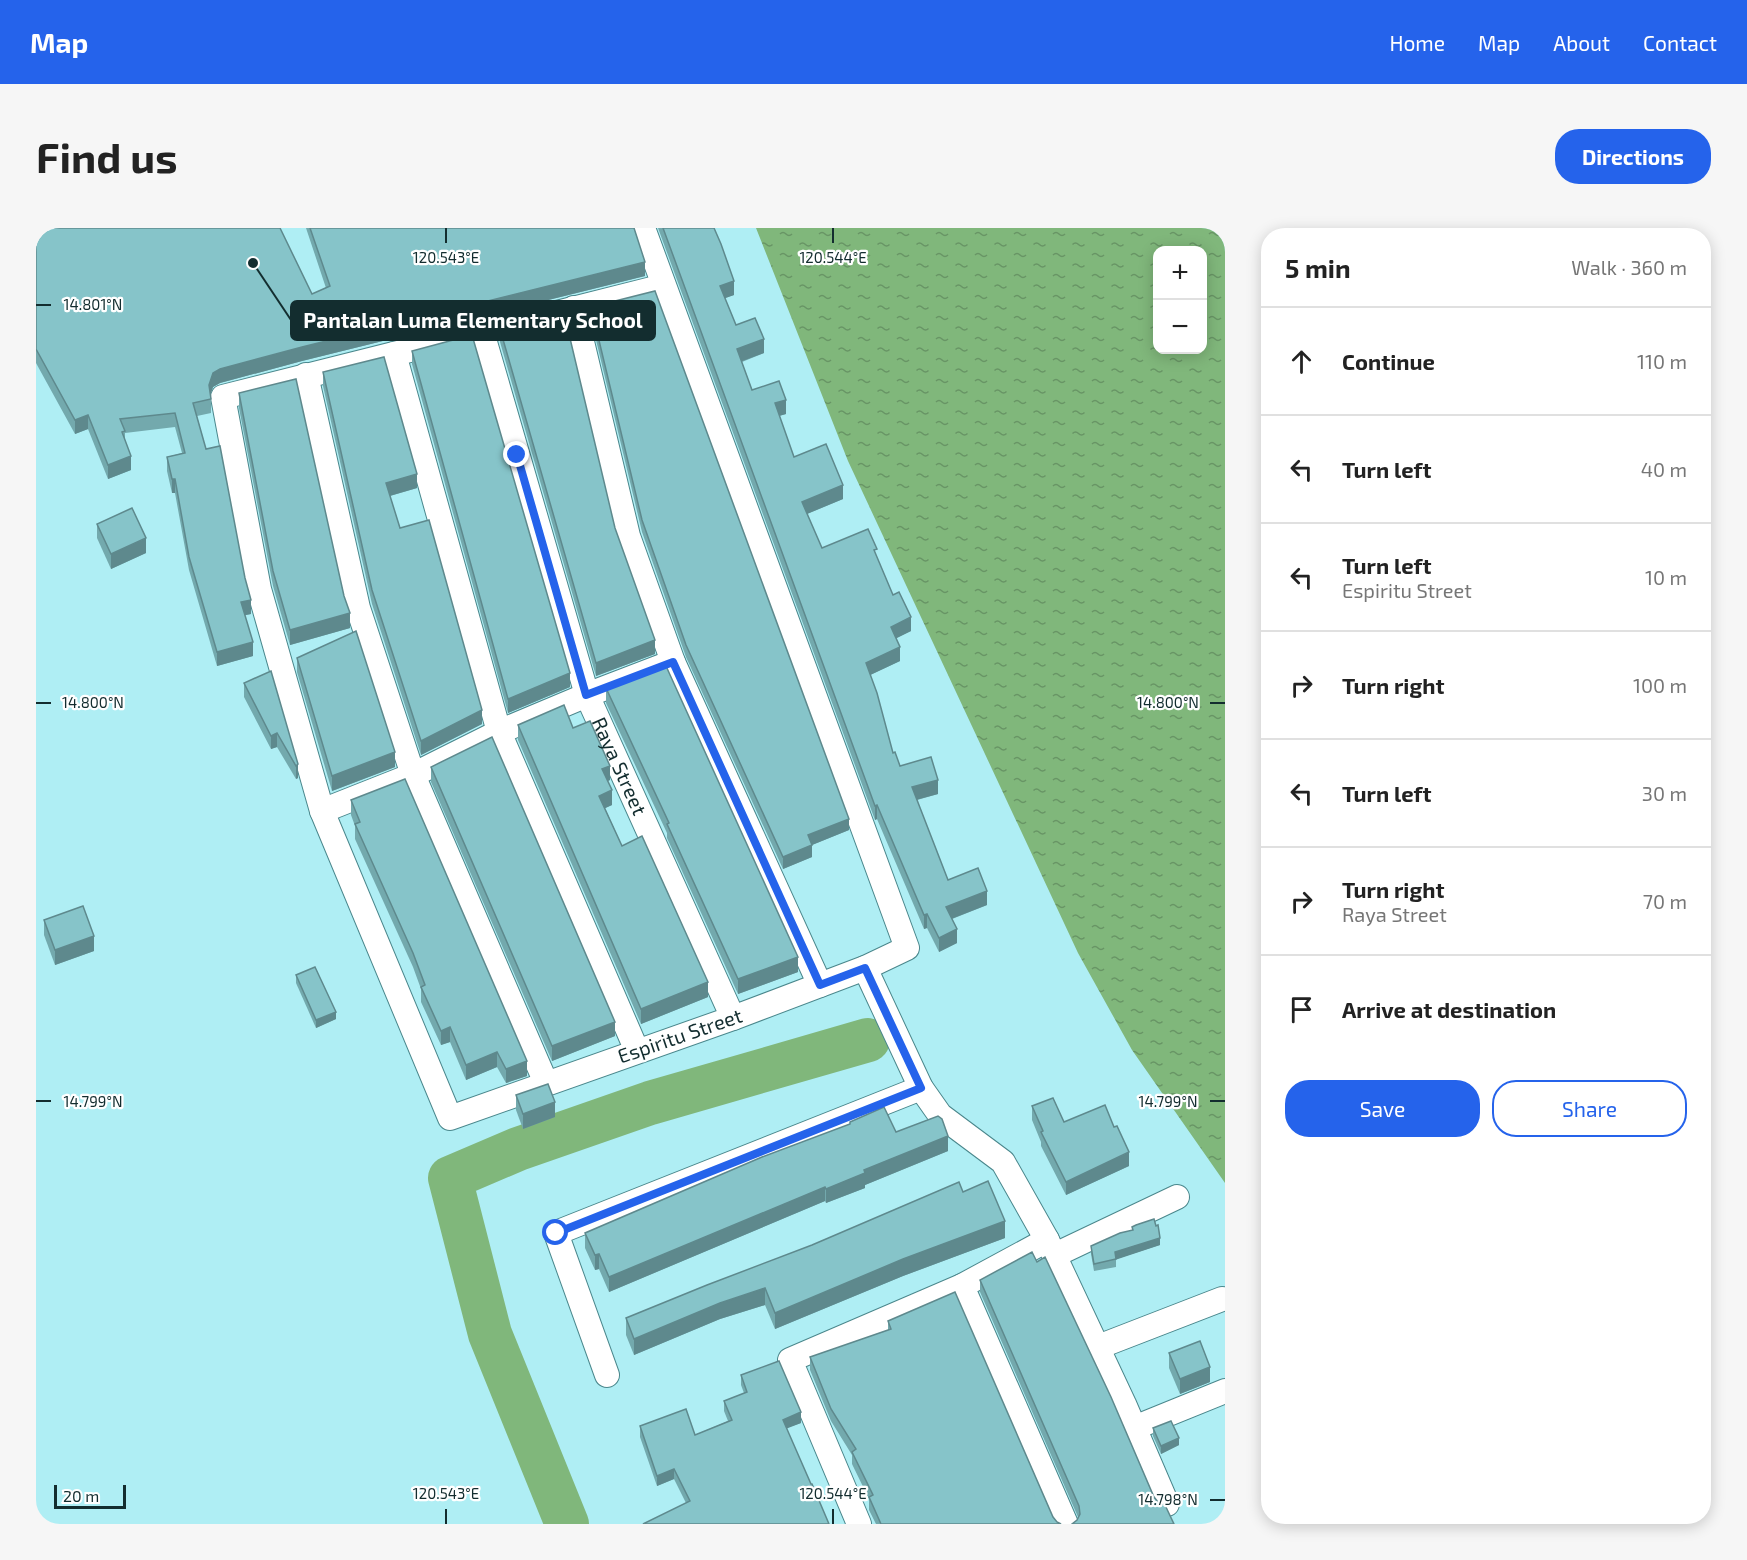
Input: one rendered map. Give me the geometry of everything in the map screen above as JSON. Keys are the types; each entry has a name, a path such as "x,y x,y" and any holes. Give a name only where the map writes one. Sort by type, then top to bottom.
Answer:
{"street":[{"path":"643,228 664,286 223,397 259,589 322,811 412,774 499,732 586,695 673,662"},
{"name":"Espiritu Street","path":"322,811 450,1118 820,985 868,975 907,948 664,286"},
{"path":"574,308 628,536 673,662 820,985"},
{"name":"Raya Street","path":"482,332 586,695 733,1018"},
{"path":"394,354 499,732 637,1051"},
{"path":"306,375 358,608 412,774 546,1083"},
{"path":"868,975 917,1079 940,1115 1003,1162 1051,1247 1167,1504"},
{"path":"607,1376 556,1233 917,1079"},
{"path":"859,1524 790,1360 1051,1247 1177,1197"},
{"path":"962,1286 1066,1524"},
{"path":"1098,1347 1222,1299"},
{"path":"1134,1428 1225,1391"}],"water":[{"path":"756,228 1225,228 1225,1183 1132,1050 1078,953 848,461"}],"building":[{"path":"36,228 280,228 312,294 330,286 310,228 634,228 645,262 302,347 220,369 213,373 209,385 211,399 193,403 206,449 220,446 251,600 241,602 253,642 217,652 189,557 175,479 172,479 167,457 185,453 175,413 120,419 131,456 108,465 88,415 75,420 36,349"},
{"path":"663,228 714,228 734,281 720,286 736,325 755,318 764,339 737,349 752,390 779,381 786,400 775,403 794,457 826,444 843,485 802,502 822,548 868,529 877,549 874,550 893,595 899,592 911,617 891,627 900,647 866,663 877,693 893,753 895,752 900,766 931,757 938,780 912,787 948,880 978,868 987,891 946,907 957,929 939,938 927,914 924,915 877,805 875,806"},
{"path":"655,291 849,819 808,835 812,845 783,857 686,645 642,520 591,307"},
{"path":"564,313 615,528 655,640 596,663 500,329"},
{"path":"472,335 570,673 508,699 412,351"},
{"path":"384,357 417,474 386,483 400,528 429,520 482,710 421,741 372,590 323,372"},
{"path":"296,379 344,596 350,613 290,630 273,571 239,393"},
{"path":"132,508 146,538 111,554 97,524"},
{"path":"356,631 395,752 332,776 297,658"},
{"path":"666,666 798,957 738,979 606,688"},
{"path":"271,671 298,764 296,766 277,733 271,736 244,683"},
{"path":"564,705 573,728 590,721 610,766 602,769 612,790 599,796 622,846 642,836 708,982 641,1009 518,725"},
{"path":"492,737 615,1022 552,1046 431,767"},
{"path":"405,779 527,1061 506,1069 497,1052 466,1065 450,1027 441,1031 421,987 425,985 413,953 355,824 360,822 351,800"},
{"path":"83,906 94,936 55,950 44,920"},
{"path":"315,967 336,1012 316,1020 296,975"},
{"path":"548,1084 555,1102 523,1114 516,1095"},
{"path":"1053,1098 1064,1122 1105,1105 1114,1127 1117,1126 1129,1152 1066,1182 1041,1132 1043,1131 1032,1106"},
{"path":"884,1107 896,1132 938,1116 942,1119 948,1136 864,1170 865,1173 826,1189 825,1187 609,1277 599,1254 595,1255 585,1233 762,1157 850,1124"},
{"path":"988,1181 1005,1221 903,1259 775,1313 765,1288 720,1303 634,1339 626,1318 812,1245 959,1182 963,1192"},
{"path":"1154,1219 1156,1226 1158,1225 1160,1238 1115,1252 1116,1259 1094,1264 1091,1246 1120,1233 1133,1230 1132,1227"},
{"path":"1032,1252 1037,1262 1045,1257 1111,1397 1154,1497 1165,1505 1174,1524 1072,1524 1080,1514 1079,1506 980,1280"},
{"path":"955,1292 1053,1517 1061,1524 881,1524 869,1497 873,1495 852,1452 856,1449 831,1409 810,1357 891,1329 888,1321"},
{"path":"1200,1341 1210,1367 1180,1379 1169,1353"},
{"path":"779,1361 801,1412 783,1420 829,1524 643,1524 690,1501 674,1469 657,1476 640,1426 686,1409 695,1435 732,1420 724,1401 747,1392 741,1375"},
{"path":"1171,1421 1179,1438 1161,1446 1153,1428"}],"waterway":[{"path":"567,1524 490,1334 450,1178 518,1149 650,1103 868,1040"}],"place":[{"name":"Pantalan Luma Elementary School","path":"253,263"}],"route":[{"path":"517,455 586,695 673,662 820,985 865,968 921,1088 556,1233"}]}
